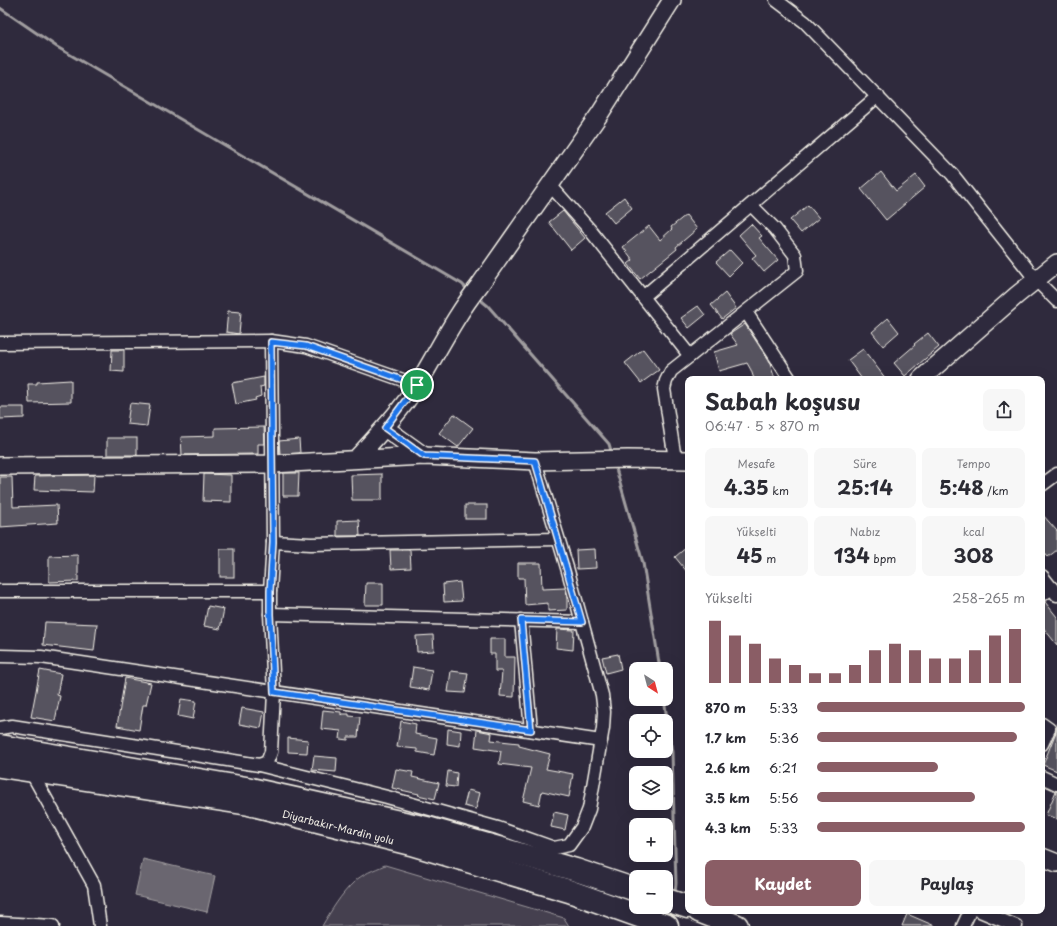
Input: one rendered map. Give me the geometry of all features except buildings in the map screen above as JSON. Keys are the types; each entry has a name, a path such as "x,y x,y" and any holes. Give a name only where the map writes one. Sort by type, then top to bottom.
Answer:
{"highway":[{"name":"Diyarbakır-Mardin yolu","path":"0,746 246,788 431,829 576,870 629,888"},
{"name":"Diyarbakır-Mardin yolu","path":"0,766 249,804 411,844 568,891 667,926"},
{"path":"673,902 685,906"},
{"path":"707,914 737,926"}],"street":[{"path":"356,459 385,428 417,385 464,304 479,286 599,115 672,0"},
{"path":"776,0 805,22 952,174 1036,280 1057,301"},
{"path":"643,297 878,96"},
{"path":"550,185 590,230 690,356"},
{"path":"0,466 272,464 424,456 535,461 600,459 682,460 664,389 666,380 672,371 690,356 797,271 795,255 775,230 751,206"},
{"path":"924,376 1057,263"},
{"path":"746,312 788,376"},
{"path":"0,343 271,342 306,346 417,385"},
{"path":"259,765 266,762 271,752 274,692 270,614 273,542 271,342"},
{"path":"385,428 424,456"},
{"path":"0,728 12,726 259,765 394,799 498,828 554,848 569,845 582,827 589,809 601,741 604,712 602,695 582,622 535,461"},
{"path":"1045,483 1057,474"},
{"path":"273,542 311,544 558,539"},
{"path":"1045,582 1050,593"},
{"path":"0,591 270,591"},
{"path":"270,614 582,622"},
{"path":"521,620 531,730"},
{"path":"0,656 41,657 601,741"},
{"path":"1045,726 1049,729 1045,738"},
{"path":"30,770 94,885 100,926"},
{"path":"1045,778 1057,784"},
{"path":"1045,858 1057,863"},
{"path":"963,926 969,914"},
{"path":"987,914 1016,926"},
{"path":"0,923 53,926"}],"shaded area":[{"path":"143,859 215,876 207,912 135,895"},
{"path":"385,865 564,918 569,926 322,926 341,897 357,879 364,874"}],"waterway":[{"path":"0,8 57,47 462,284 469,291"},
{"path":"477,297 488,306 609,444 612,454"},
{"path":"615,465 643,563 659,662"},
{"path":"665,706 672,752 676,883 675,894"}],"route":[{"path":"271,342 306,346 417,385 385,428 424,456 535,461 582,622 521,620 531,730 274,692 270,614 273,542 271,342"}]}
